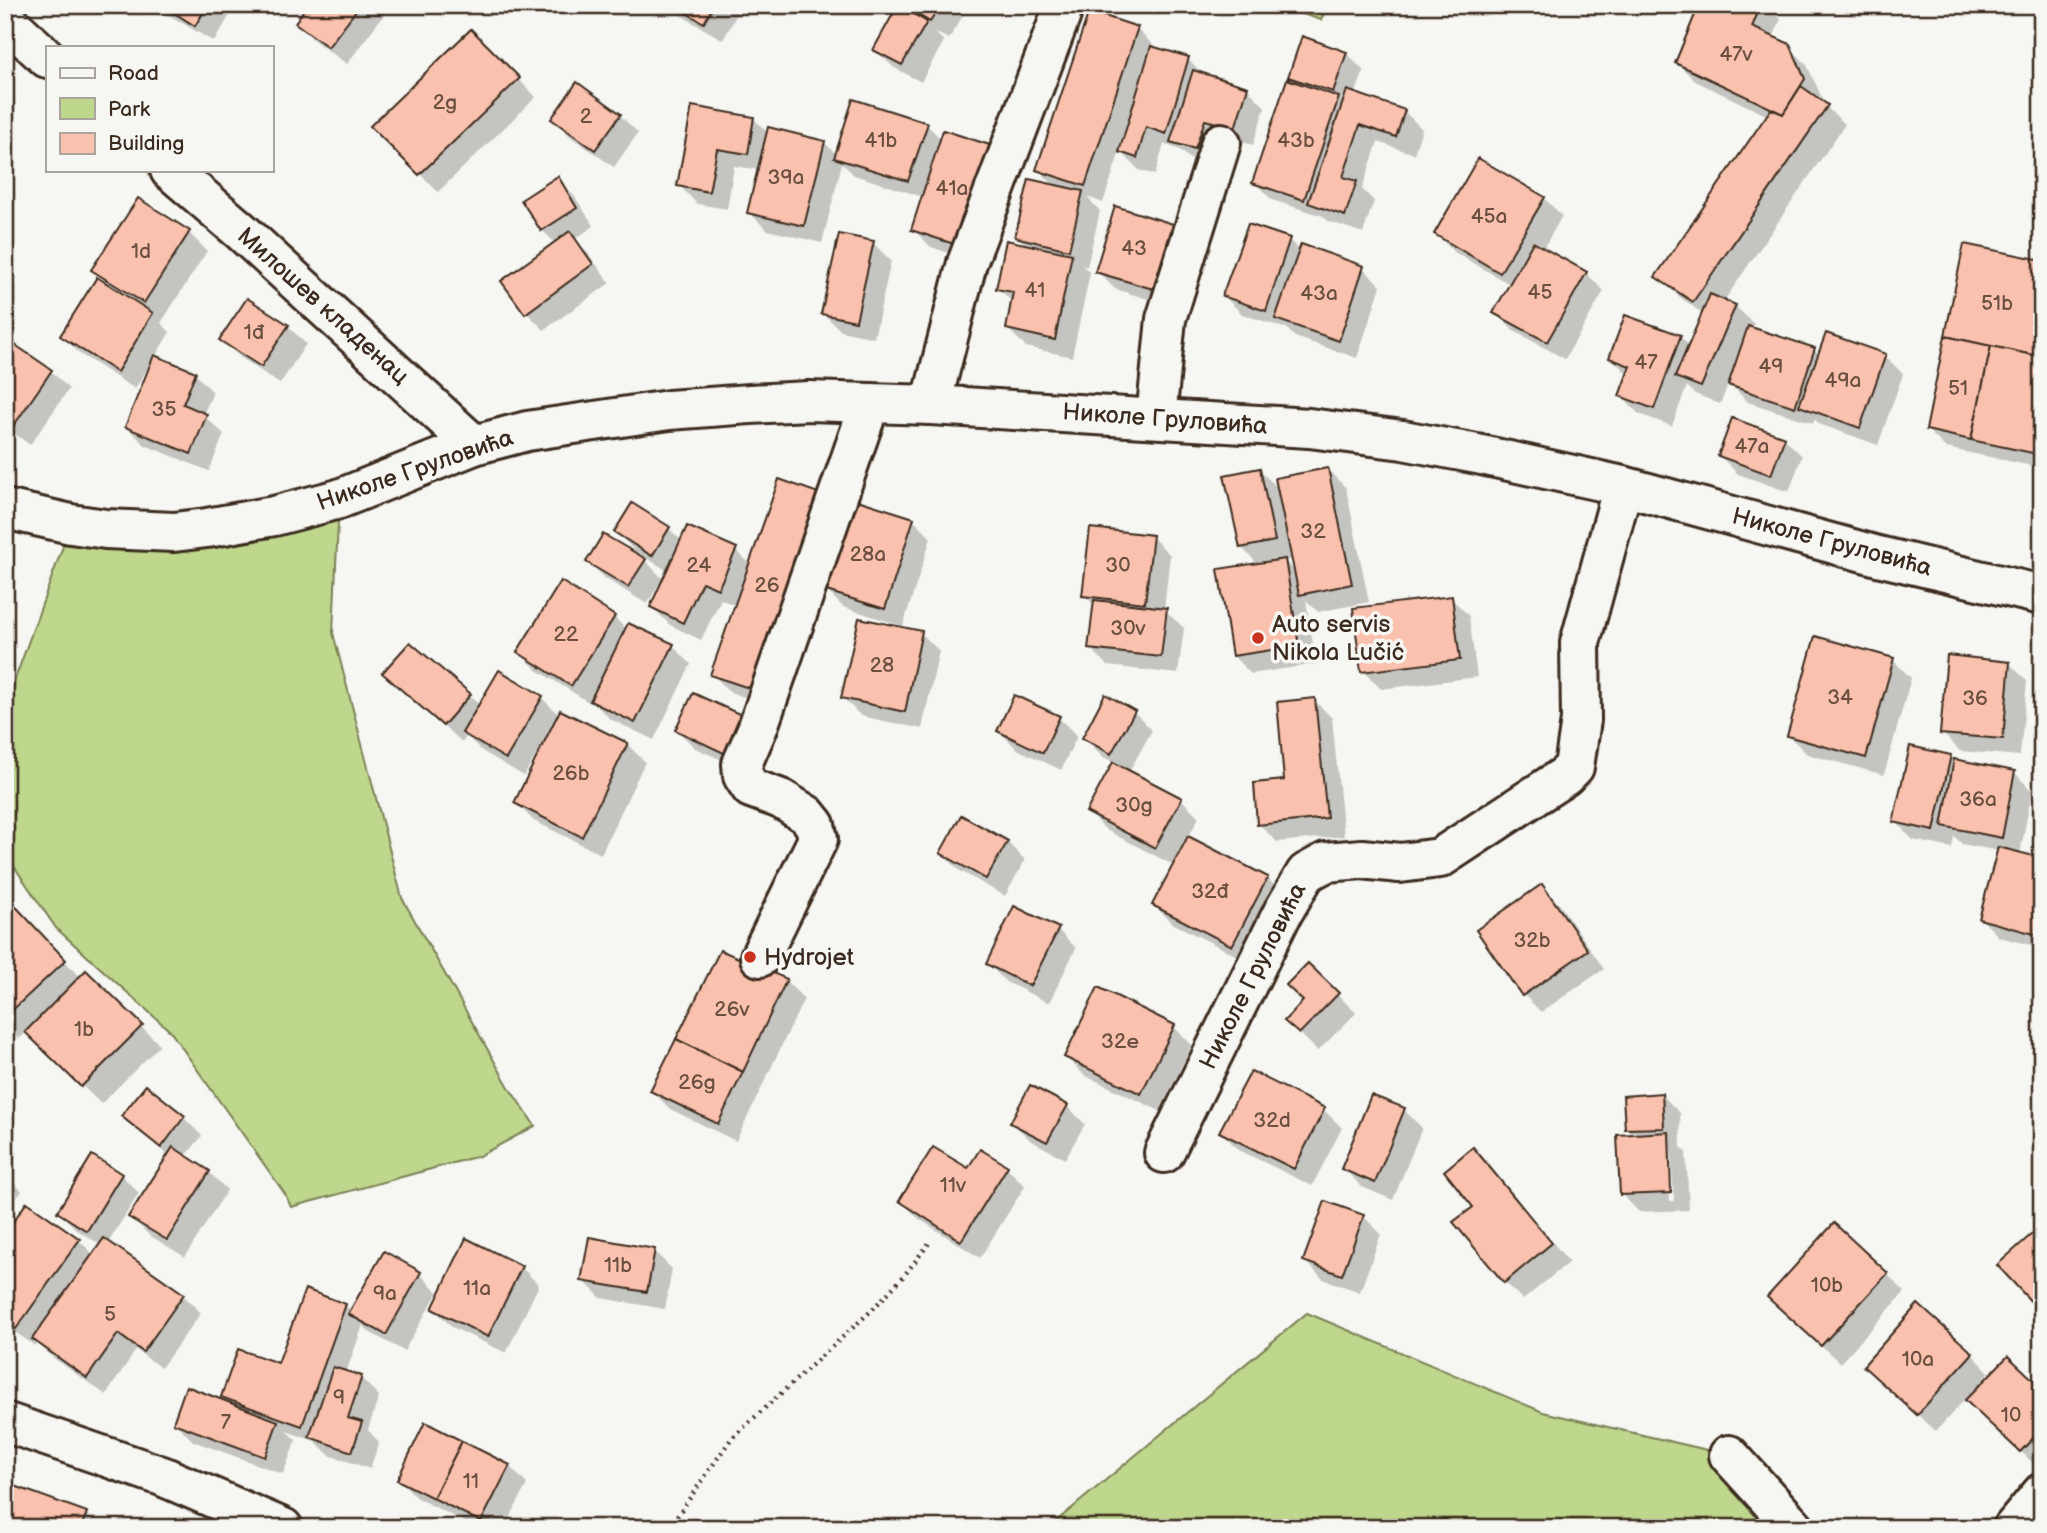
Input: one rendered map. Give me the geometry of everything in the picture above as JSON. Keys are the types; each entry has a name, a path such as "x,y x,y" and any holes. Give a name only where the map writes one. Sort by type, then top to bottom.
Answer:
{"street":[{"path":"931,405 967,263 1061,16"},
{"path":"5,19 46,57"},
{"path":"1156,418 1167,318 1221,143"},
{"name":"Милошев кладенац","path":"172,172 241,231 474,445"},
{"name":"Николе Груловића","path":"5,509 106,529 174,532 274,516 339,499 474,445 527,431 669,410 809,401 931,405 1309,428 1403,440 1623,486 1878,556 2042,595"},
{"path":"760,957 818,839 815,825 807,815 782,799 751,788 743,776 742,764 758,727 870,403"},
{"name":"Николе Груловића","path":"1164,1153 1283,912 1306,873 1326,862 1362,859 1400,863 1440,858 1565,776 1574,767 1581,720 1580,643 1623,486"},
{"path":"5,1422 162,1476 283,1528"},
{"path":"1729,1455 1795,1528"},
{"path":"2013,1528 2042,1493"}],"path":[{"path":"668,1528 731,1439 871,1311 903,1277 930,1242"}],"green space":[{"path":"1276,5 1328,5 1321,20"},
{"path":"339,499 333,633 402,898 510,1089 535,1126 479,1156 291,1207 285,1194 170,1031 56,928 5,853 5,707 71,524"},
{"path":"1307,1313 1543,1412 1729,1455 1795,1528 1048,1528"}],"building":[{"path":"162,5 208,5 195,26"},
{"path":"307,5 360,5 328,47 295,23"},
{"path":"672,5 714,5 704,23"},
{"path":"898,5 927,22 902,65 873,50"},
{"path":"902,5 941,5 930,22"},
{"path":"1699,5 1761,5 1752,27 1790,44 1805,79 1783,114 1675,63"},
{"path":"1089,11 1138,27 1085,186 1036,170"},
{"path":"471,29 520,78 419,175 370,126"},
{"path":"1302,36 1347,52 1333,92 1288,77"},
{"path":"1151,46 1189,57 1166,134 1146,127 1137,158 1119,152"},
{"path":"1193,70 1248,87 1235,128 1205,120 1195,149 1170,142"},
{"path":"1287,79 1339,97 1304,200 1252,183"},
{"path":"577,82 621,114 595,150 551,119"},
{"path":"1801,86 1828,105 1693,302 1655,277 1771,109 1783,114"},
{"path":"1347,90 1405,110 1396,137 1360,125 1343,177 1357,181 1345,216 1308,203"},
{"path":"853,99 928,123 908,181 834,158"},
{"path":"692,106 754,117 748,154 717,149 709,192 677,186"},
{"path":"768,127 825,141 804,226 747,213"},
{"path":"943,130 993,146 960,246 911,230"},
{"path":"1478,158 1545,197 1500,273 1434,234"},
{"path":"558,176 577,208 541,231 521,200"},
{"path":"1029,179 1083,191 1069,250 1015,237"},
{"path":"138,198 190,231 144,303 91,270"},
{"path":"1115,206 1173,224 1153,289 1095,272"},
{"path":"1248,224 1290,238 1266,311 1222,296"},
{"path":"570,231 593,264 525,314 501,281"},
{"path":"839,234 874,241 856,321 821,314"},
{"path":"1006,240 1072,254 1055,340 1006,329 1013,292 996,289"},
{"path":"1533,242 1587,272 1547,342 1493,313"},
{"path":"1301,244 1364,266 1339,341 1275,319"},
{"path":"1964,244 2042,260 2042,357 1945,336"},
{"path":"97,277 153,313 117,372 60,336"},
{"path":"1710,294 1736,305 1701,387 1675,377"},
{"path":"247,298 289,325 261,367 219,340"},
{"path":"1625,315 1681,335 1654,409 1619,396 1630,366 1609,358"},
{"path":"1748,326 1815,348 1795,407 1728,385"},
{"path":"1826,333 1886,354 1860,428 1799,406"},
{"path":"1945,336 1991,346 1971,440 1926,430"},
{"path":"5,338 52,370 12,428 5,424"},
{"path":"1991,346 2042,357 2042,455 1971,440"},
{"path":"154,355 196,372 183,404 207,414 191,454 125,427"},
{"path":"1732,418 1785,437 1771,475 1718,456"},
{"path":"1260,468 1275,541 1240,548 1224,475"},
{"path":"1328,468 1352,584 1299,595 1275,478"},
{"path":"779,479 824,495 755,690 710,675"},
{"path":"851,498 914,518 885,609 823,590"},
{"path":"632,503 670,527 652,556 614,532"},
{"path":"687,526 737,548 718,589 702,582 683,623 650,607"},
{"path":"1090,528 1153,535 1145,603 1082,596"},
{"path":"603,534 646,559 628,587 586,562"},
{"path":"1285,559 1299,646 1232,656 1218,569"},
{"path":"561,581 615,616 571,686 517,652"},
{"path":"1452,596 1460,660 1361,672 1353,608"},
{"path":"1094,600 1167,608 1161,657 1088,649"},
{"path":"859,618 922,631 905,712 841,698"},
{"path":"628,623 674,644 635,723 590,701"},
{"path":"1815,636 1894,658 1866,758 1787,736"},
{"path":"410,642 471,694 443,726 382,673"},
{"path":"1947,655 2010,662 2003,739 1940,734"},
{"path":"499,670 543,696 506,759 462,733"},
{"path":"693,693 746,717 728,755 675,730"},
{"path":"1105,694 1135,711 1111,754 1082,738"},
{"path":"1014,695 1060,716 1043,753 997,731"},
{"path":"1315,698 1327,818 1257,825 1254,783 1284,780 1277,702"},
{"path":"560,710 628,743 582,837 514,803"},
{"path":"1910,746 1951,755 1934,831 1893,822"},
{"path":"1954,759 2015,771 2002,838 1942,826"},
{"path":"1113,762 1182,798 1155,848 1086,812"},
{"path":"961,815 1008,841 986,879 940,853"},
{"path":"1188,836 1268,877 1232,946 1152,905"},
{"path":"1998,847 2042,858 2042,936 1979,919"},
{"path":"1542,884 1588,950 1522,996 1476,930"},
{"path":"5,895 66,960 5,1017"},
{"path":"1014,906 1059,928 1030,986 986,964"},
{"path":"720,950 787,979 743,1072 676,1039"},
{"path":"1308,963 1339,993 1299,1034 1284,1021 1303,1001 1286,985"},
{"path":"86,970 143,1025 81,1087 25,1032"},
{"path":"1098,987 1175,1025 1141,1094 1064,1057"},
{"path":"676,1039 743,1072 718,1124 650,1091"},
{"path":"1251,1071 1325,1108 1294,1169 1219,1132"},
{"path":"2042,1076 2042,1090 2035,1084"},
{"path":"146,1085 185,1116 161,1148 121,1116"},
{"path":"1030,1085 1068,1105 1047,1142 1010,1123"},
{"path":"1662,1093 1664,1128 1625,1129 1623,1096"},
{"path":"1371,1095 1405,1108 1375,1183 1341,1169"},
{"path":"1669,1132 1671,1193 1620,1195 1617,1135"},
{"path":"173,1147 210,1171 167,1240 128,1217"},
{"path":"933,1147 968,1168 980,1149 1008,1166 961,1241 899,1201"},
{"path":"1473,1147 1552,1243 1504,1283 1453,1222 1473,1207 1444,1171"},
{"path":"92,1155 122,1174 87,1231 57,1212"},
{"path":"1325,1201 1364,1215 1342,1275 1303,1261"},
{"path":"27,1202 80,1239 16,1329 5,1322 5,1233"},
{"path":"1834,1223 1888,1273 1821,1346 1767,1297"},
{"path":"2042,1225 2042,1301 2036,1307 1997,1265"},
{"path":"589,1237 655,1249 647,1292 581,1281"},
{"path":"104,1238 184,1294 143,1352 118,1334 87,1378 32,1339"},
{"path":"466,1238 522,1266 488,1337 432,1309"},
{"path":"384,1251 421,1272 386,1335 348,1314"},
{"path":"305,1289 346,1304 302,1426 221,1397 238,1349 278,1363"},
{"path":"1918,1304 1973,1353 1917,1415 1863,1366"},
{"path":"2008,1356 2042,1388 2042,1429 2020,1452 1965,1400"},
{"path":"333,1367 362,1376 348,1418 362,1422 352,1452 309,1437"},
{"path":"186,1386 278,1421 265,1457 173,1423"},
{"path":"425,1422 462,1441 433,1498 397,1480"},
{"path":"462,1441 510,1465 481,1522 433,1498"},
{"path":"12,1485 87,1512 81,1528 5,1528 5,1504"}],"place":[{"name":"Auto servis Nikola Lučić","path":"1258,638"},
{"name":"Hydrojet","path":"750,957"}]}
